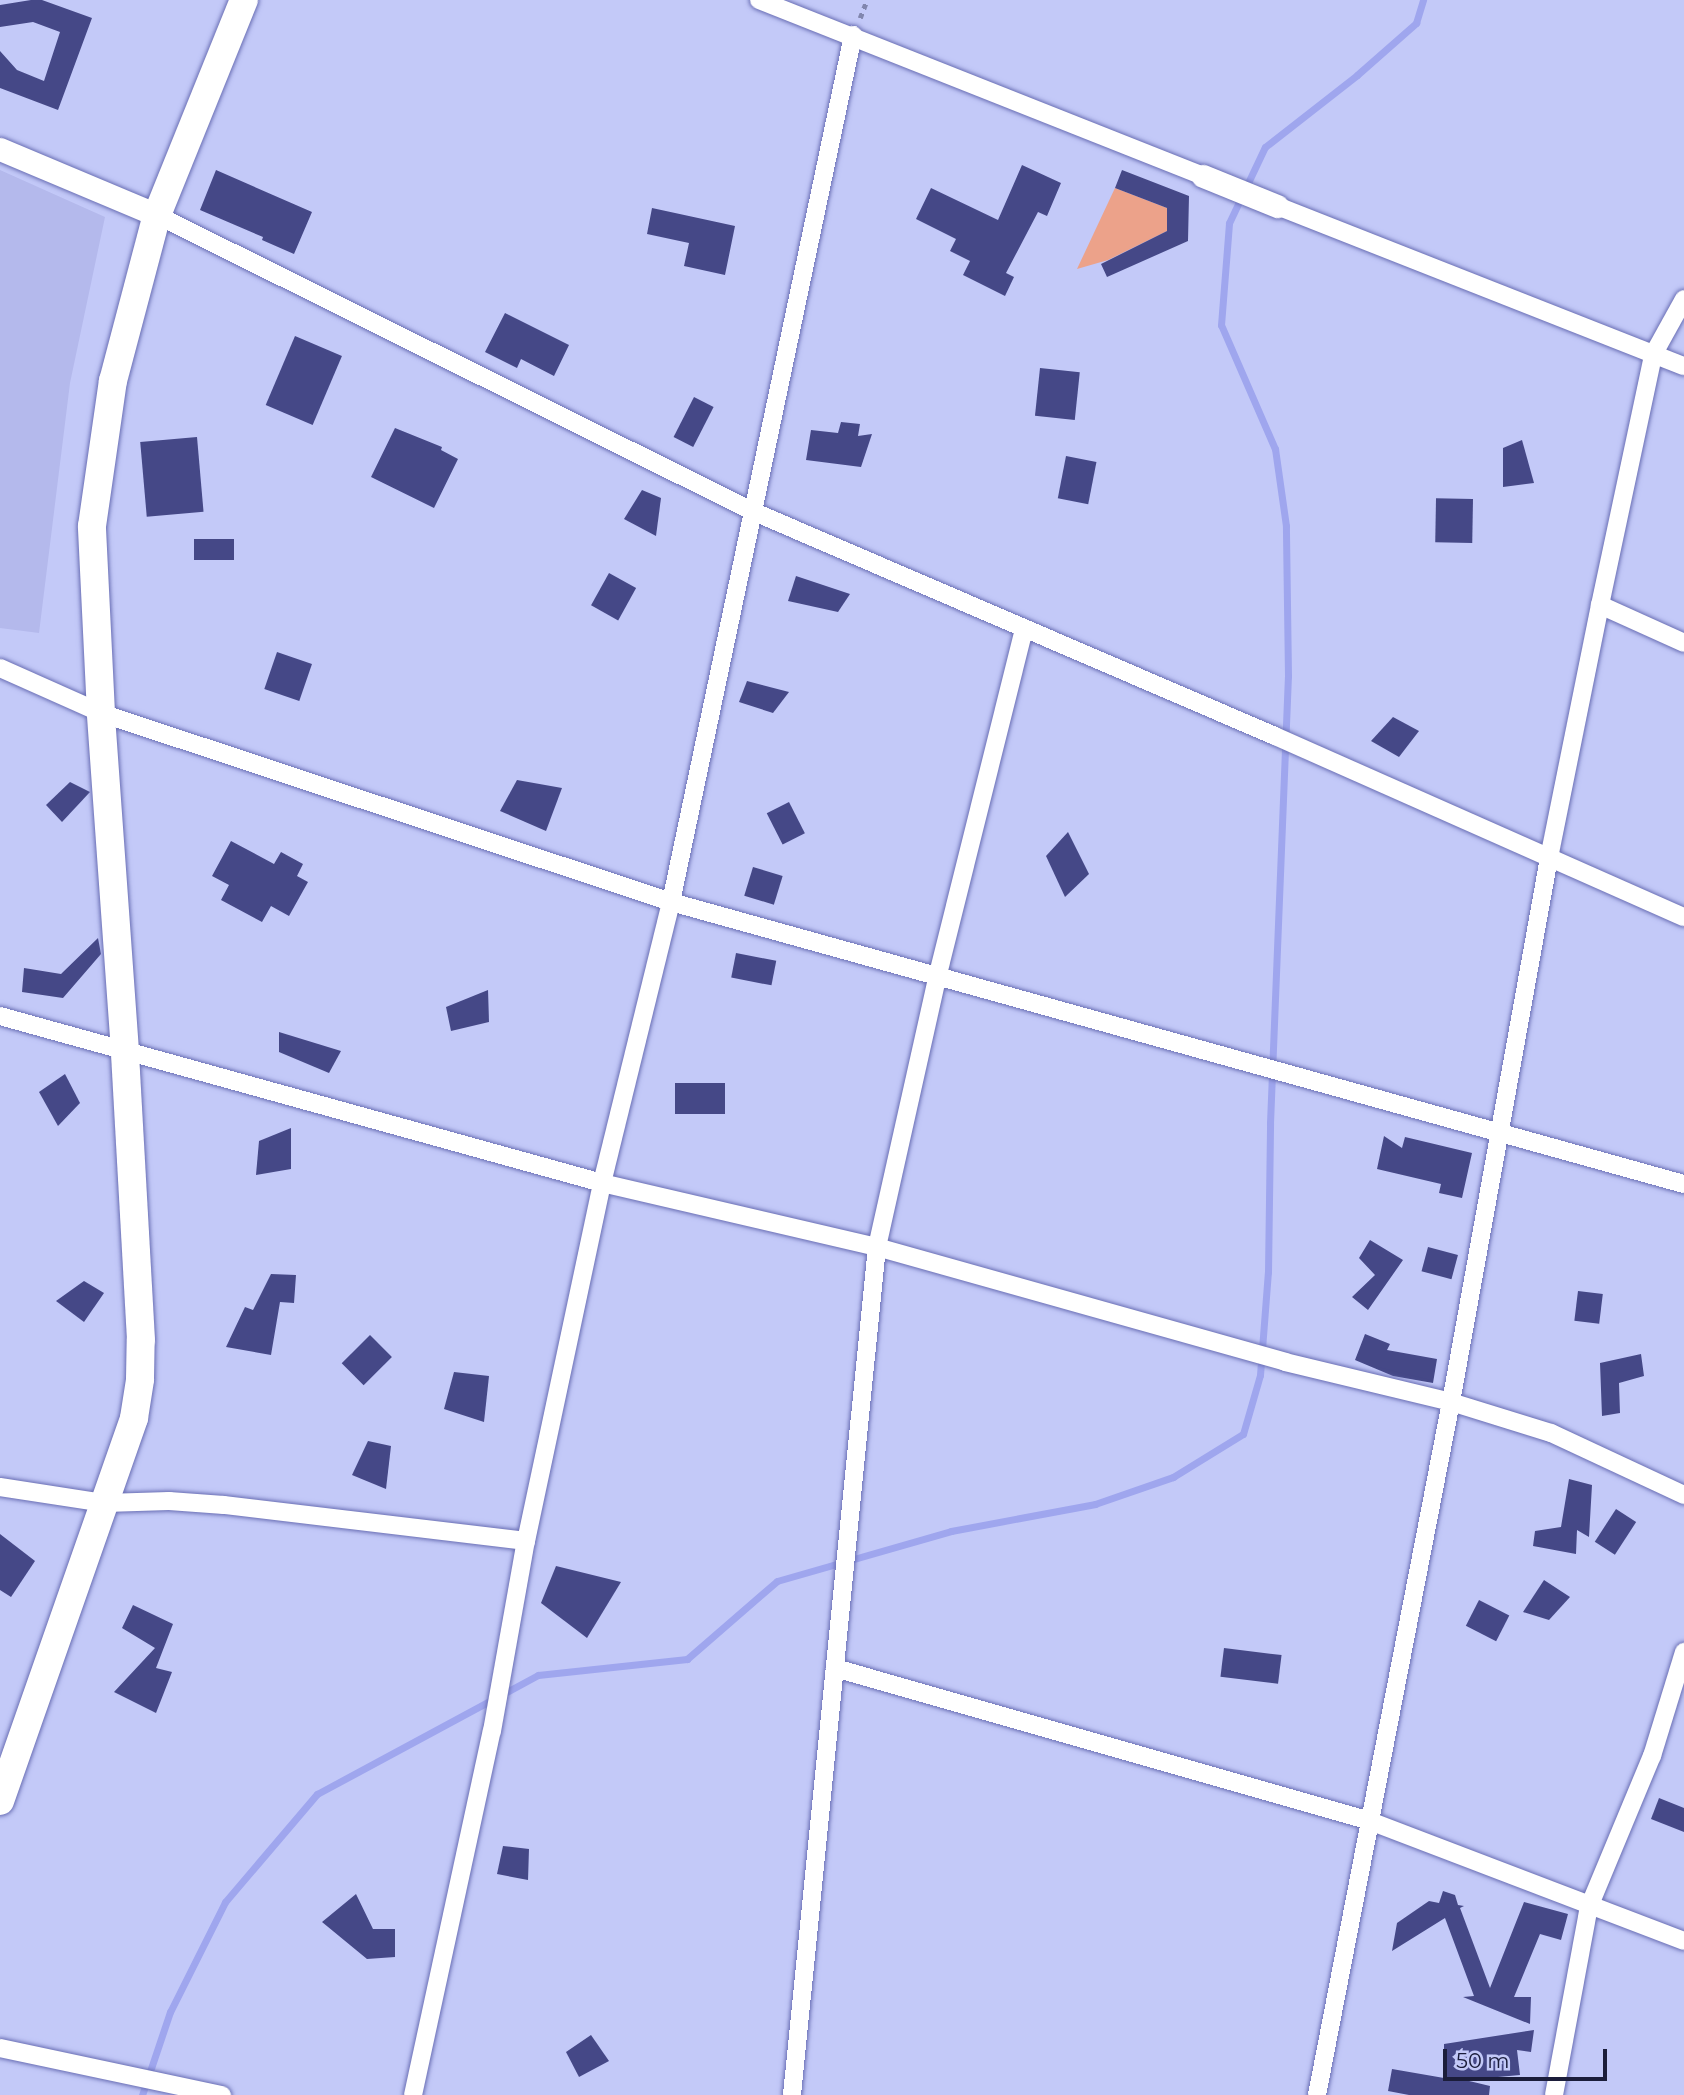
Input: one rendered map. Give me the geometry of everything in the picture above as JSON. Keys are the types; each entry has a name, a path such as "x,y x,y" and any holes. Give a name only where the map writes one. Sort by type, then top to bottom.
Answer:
{"main road":[{"path":"0,1801 134,1418 140,1379 141,1340 125,1051 101,713 92,526 113,381 157,215 244,0"}],"street":[{"path":"759,0 1684,366"},
{"path":"413,2095 492,1731 526,1541 602,1182 671,902 853,35"},
{"path":"0,149 157,215 752,511 1310,751 1684,917"},
{"path":"1317,2095 1451,1402 1549,858 1600,605 1653,355 1684,299"},
{"path":"1600,605 1684,643"},
{"path":"792,2095 877,1247 937,978 1024,629"},
{"path":"0,668 101,713 671,902 1684,1184"},
{"path":"0,1016 602,1182 877,1247 1284,1362 1451,1402 1552,1433 1684,1495"},
{"path":"0,1487 105,1503 169,1501 224,1505 526,1541"},
{"path":"1553,2095 1589,1907 1652,1756 1684,1652"},
{"path":"835,1668 1370,1821 1589,1907 1684,1941"},
{"path":"0,2048 222,2095"}],"shaded area":[{"path":"0,170 105,217 70,383 39,633 0,628"},
{"path":"1115,188 1167,208 1167,231 1108,260 1077,269"}],"building":[{"path":"42,0 92,18 58,110 0,88 0,51 17,70 44,81 60,32 33,22 0,27 0,5"},
{"path":"1022,165 1061,183 1047,216 1038,212 1006,273 1014,277 1005,296 963,275 970,261 950,251 956,239 916,219 931,188 998,220"},
{"path":"216,170 312,212 294,254 262,240 263,237 200,210"},
{"path":"1122,170 1189,196 1188,241 1107,277 1101,264 1167,231 1167,208 1115,188"},
{"path":"652,208 735,226 725,275 684,266 689,243 647,234"},
{"path":"505,313 569,345 554,376 521,359 517,368 485,352"},
{"path":"295,336 342,356 313,425 266,405"},
{"path":"1040,368 1080,372 1075,420 1035,416"},
{"path":"694,397 714,407 693,447 674,437"},
{"path":"841,422 860,424 858,436 872,434 861,467 806,460 811,430 838,433"},
{"path":"395,428 442,447 441,450 458,459 434,508 371,477"},
{"path":"197,437 204,512 147,517 140,442"},
{"path":"1522,440 1534,483 1503,487 1503,448"},
{"path":"1066,456 1096,462 1088,504 1058,498"},
{"path":"642,490 661,498 656,536 624,519"},
{"path":"1436,498 1473,499 1472,543 1435,542"},
{"path":"194,539 234,539 234,560 194,560"},
{"path":"609,573 636,588 618,620 591,605"},
{"path":"796,576 850,594 838,612 788,601"},
{"path":"277,652 312,664 299,701 264,689"},
{"path":"747,681 789,692 773,713 739,702"},
{"path":"1393,717 1419,731 1399,757 1371,741"},
{"path":"517,780 562,788 546,831 500,811"},
{"path":"70,782 90,792 62,822 46,805"},
{"path":"789,802 805,833 783,845 767,813"},
{"path":"1068,832 1089,874 1065,897 1046,856"},
{"path":"231,841 274,864 281,852 303,864 297,876 308,882 289,916 271,906 262,922 221,900 229,885 212,876"},
{"path":"753,867 783,876 774,905 744,896"},
{"path":"98,938 101,954 63,998 22,992 24,968 61,974"},
{"path":"736,953 776,961 771,985 731,978"},
{"path":"488,990 489,1022 451,1031 446,1007"},
{"path":"279,1032 341,1051 329,1073 279,1052"},
{"path":"65,1074 80,1103 58,1126 39,1092"},
{"path":"675,1083 725,1083 725,1114 675,1114"},
{"path":"291,1128 291,1169 256,1175 259,1141"},
{"path":"1384,1136 1402,1148 1405,1137 1472,1153 1462,1198 1439,1193 1441,1184 1377,1169"},
{"path":"1370,1240 1403,1260 1368,1310 1352,1297 1375,1275 1359,1258"},
{"path":"1428,1247 1458,1255 1451,1279 1422,1271"},
{"path":"271,1274 296,1275 294,1303 280,1302 271,1355 226,1347 245,1307 253,1310"},
{"path":"84,1281 104,1293 84,1322 56,1301"},
{"path":"1578,1291 1603,1294 1599,1324 1574,1321"},
{"path":"1365,1334 1390,1344 1387,1350 1437,1359 1433,1383 1393,1376 1355,1360"},
{"path":"370,1335 392,1357 364,1385 342,1363"},
{"path":"1641,1354 1644,1376 1619,1383 1620,1413 1602,1416 1600,1363"},
{"path":"454,1372 489,1376 484,1422 444,1409"},
{"path":"368,1441 391,1446 386,1489 352,1475"},
{"path":"1569,1479 1592,1485 1589,1537 1577,1530 1576,1554 1533,1546 1535,1531 1561,1527"},
{"path":"1616,1509 1636,1522 1615,1555 1595,1542"},
{"path":"0,1534 35,1561 11,1597 0,1590"},
{"path":"556,1566 621,1582 587,1638 541,1603"},
{"path":"1544,1580 1570,1597 1549,1620 1523,1612"},
{"path":"1479,1600 1509,1615 1496,1641 1466,1626"},
{"path":"133,1605 173,1624 156,1668 172,1672 156,1713 114,1692 155,1648 122,1628"},
{"path":"1224,1648 1282,1655 1278,1684 1220,1677"},
{"path":"1659,1798 1684,1808 1684,1832 1651,1819"},
{"path":"503,1846 529,1849 528,1880 497,1874"},
{"path":"1443,1891 1455,1895 1458,1905 1464,1906 1460,1908 1490,1988 1524,1902 1568,1914 1561,1940 1540,1934 1514,1997 1531,1997 1530,2024 1463,1997 1474,1996 1445,1918 1392,1951 1397,1923 1429,1901 1439,1903"},
{"path":"356,1894 373,1929 395,1929 395,1957 367,1959 322,1922"},
{"path":"1534,2030 1531,2052 1517,2050 1520,2075 1465,2080 1490,2086 1489,2095 1409,2095 1388,2091 1392,2069 1444,2078 1444,2044"},
{"path":"591,2035 609,2061 579,2077 566,2052"}],"waterway":[{"path":"142,2095 170,2012 225,1902 317,1794 538,1675 687,1659 777,1581 951,1531 1095,1504 1173,1477 1243,1434 1260,1375 1268,1272 1270,1123 1288,676 1286,526 1275,449 1221,325 1229,223 1265,147 1357,75 1416,23 1423,0"}]}
